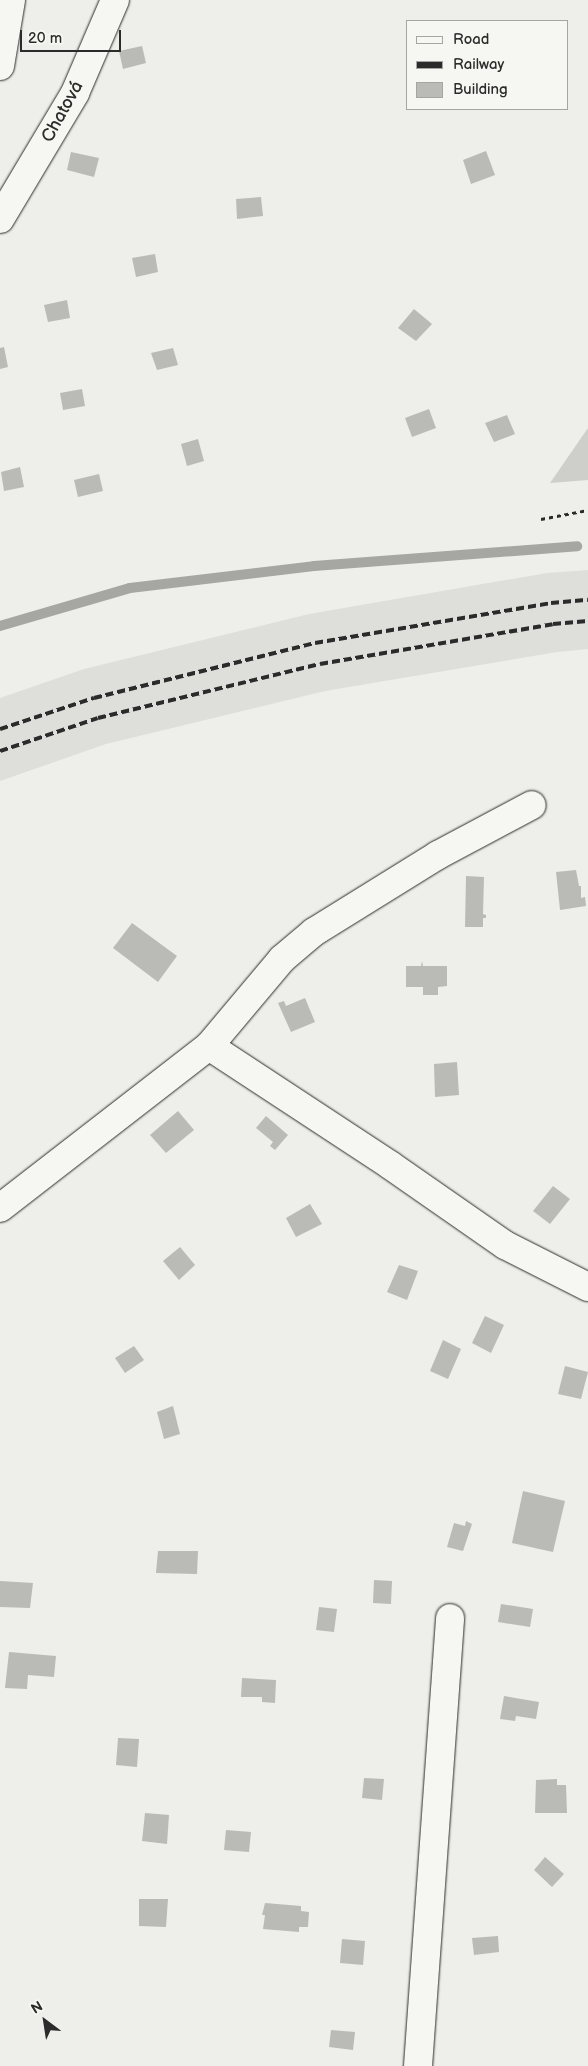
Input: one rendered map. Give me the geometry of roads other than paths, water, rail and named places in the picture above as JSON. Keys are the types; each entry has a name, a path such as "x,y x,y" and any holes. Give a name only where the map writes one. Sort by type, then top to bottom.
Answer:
{"street":[{"path":"0,66 11,0"},
{"name":"Chatová","path":"0,219 76,93 115,0"},
{"path":"0,1208 209,1046 282,959 314,932 438,855 532,805"},
{"path":"209,1046 390,1165 505,1245 588,1287"},
{"path":"418,2066 450,1618"}],"waterway":[{"path":"0,626 130,588 314,566 577,546"}],"railway":[{"path":"0,729 94,698 315,643 551,603 588,600"},
{"path":"0,751 98,718 320,664 553,624 588,621"}]}
